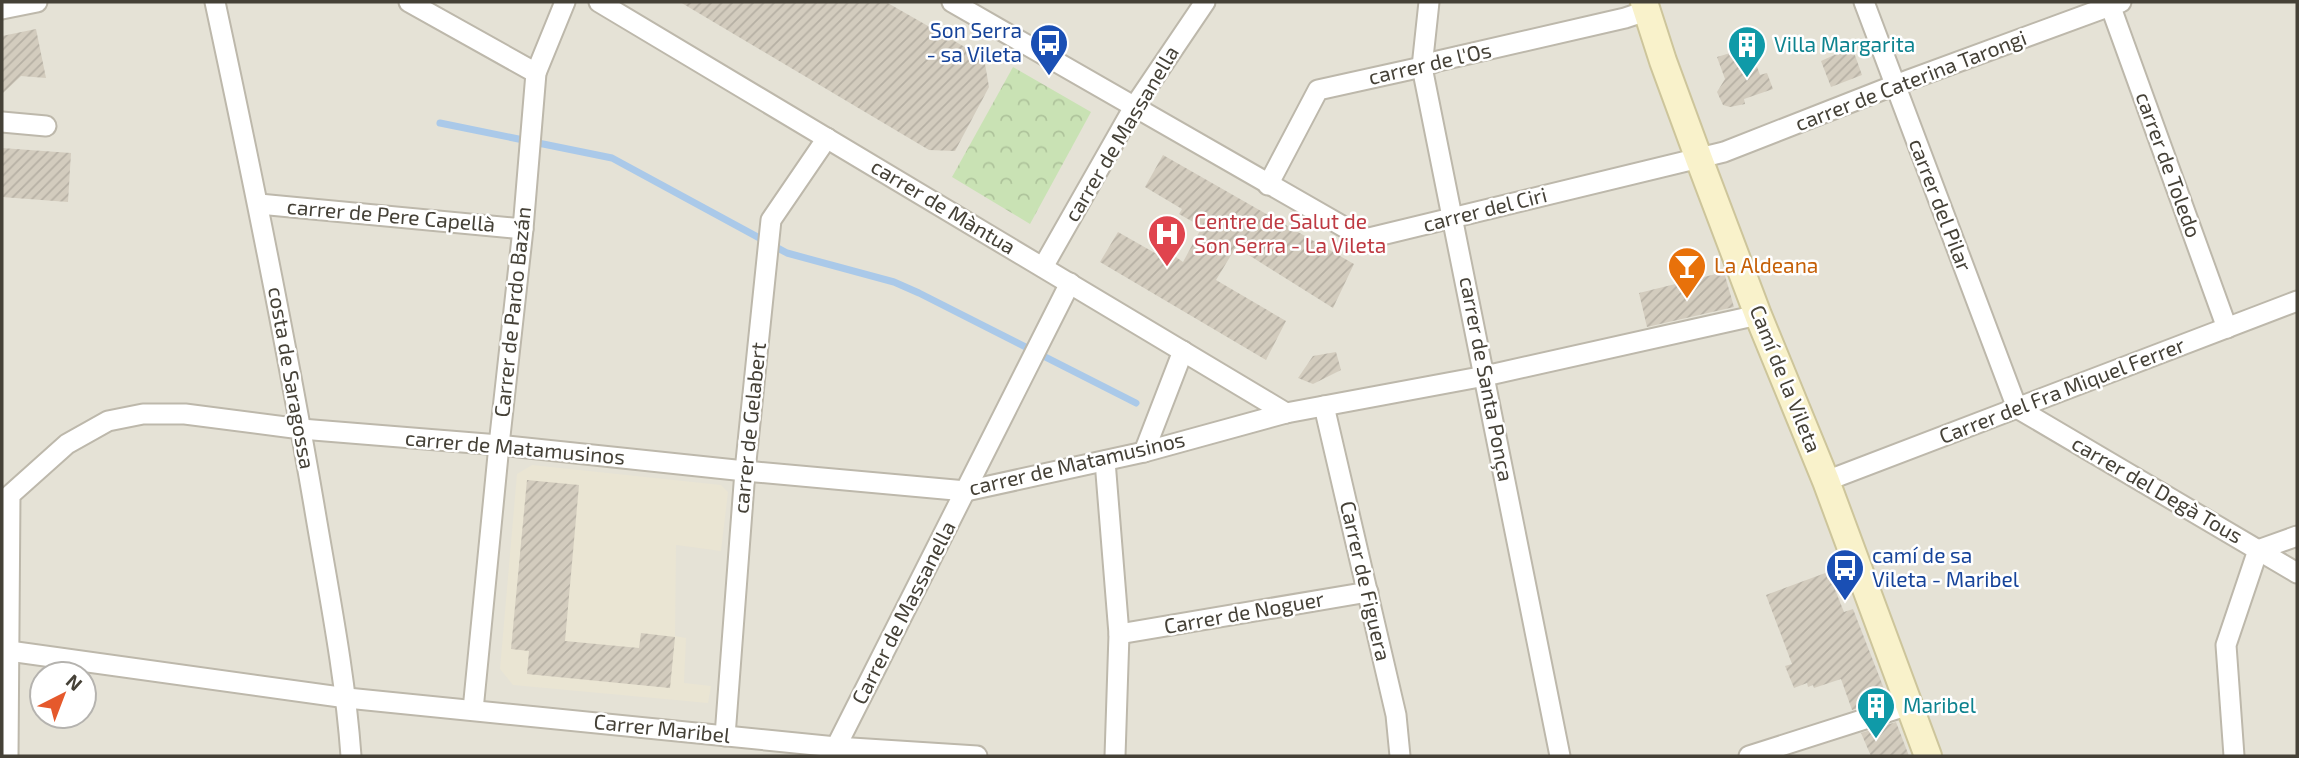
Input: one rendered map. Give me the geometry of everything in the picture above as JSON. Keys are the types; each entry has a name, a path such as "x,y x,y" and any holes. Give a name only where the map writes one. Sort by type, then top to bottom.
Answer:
{"street":[{"path":"2,9 37,2"},
{"name":"costa de Saragossa","path":"215,2 259,204 301,429 347,698 351,756"},
{"path":"409,2 537,73"},
{"name":"Carrer de Pardo Bazán","path":"473,710 537,73 565,2"},
{"name":"carrer de Màntua","path":"599,2 1286,413"},
{"name":"carrer del Ciri","path":"952,2 1365,239 1699,159"},
{"name":"carrer de Massanella","path":"1043,267 1134,107 1205,2"},
{"name":"carrer de Santa Ponça","path":"1429,2 1422,67 1560,756"},
{"name":"carrer del Pilar","path":"1864,2 2017,408"},
{"name":"carrer de Caterina Tarongi","path":"1699,159 1724,152 2114,3"},
{"name":"carrer de Toledo","path":"2114,3 2227,328"},
{"name":"carrer de l'Os","path":"1268,185 1318,90 1625,18 1645,6"},
{"name":"Camí de la Vileta","path":"1645,6 1699,159 1758,315 1826,481 1928,756"},
{"path":"2,122 46,126"},
{"name":"carrer de Gelabert","path":"725,736 745,471 771,220 827,138"},
{"name":"carrer de Pere Capellà","path":"259,204 523,229"},
{"name":"Carrer de Massanella","path":"837,752 1070,283"},
{"name":"Carrer del Fra Miquel Ferrer","path":"1826,481 2297,301"},
{"name":"carrer de Matamusinos","path":"6,489 67,444 108,421 143,414 185,414 301,429 499,445 966,491 1144,452 1286,413 1485,376 1758,315"},
{"path":"1144,452 1183,351"},
{"name":"Carrer de Figuera","path":"1324,406 1396,715 1400,756"},
{"name":"carrer del Degà Tous","path":"2017,408 2297,573"},
{"path":"1105,461 1119,634 1115,756"},
{"path":"6,489 5,650 8,756"},
{"path":"2234,756 2226,645 2258,550 2297,536"},
{"name":"Carrer de Noguer","path":"1119,634 1368,592"},
{"name":"Carrer Maribel","path":"5,650 347,698 725,736 837,752 977,756"},
{"path":"1749,756 1909,705"}],"shaded area":[{"path":"2,2 2297,2 2297,756 2,756"},
{"path":"532,465 721,485 728,492 721,551 676,545 675,636 686,638 684,683 711,686 708,703 513,685 500,669 517,474"}],"green space":[{"path":"1013,67 1091,112 1030,224 952,177"}],"building":[{"path":"680,2 886,2 984,58 989,87 955,151 929,150"},
{"path":"36,29 46,78 21,76 2,94 2,36"},
{"name":"Villa Margarita","path":"1750,47 1760,75 1767,73 1773,89 1744,99 1745,104 1730,107 1723,105 1717,92 1725,79 1717,57"},
{"path":"1852,47 1862,75 1831,87 1821,61"},
{"path":"2,148 71,153 68,202 2,197"},
{"name":"Centre de Salut de Son Serra - La Vileta","path":"1163,155 1354,264 1333,308 1236,247 1216,280 1286,321 1266,360 1100,262 1118,232 1162,257 1166,250 1183,262 1202,227 1179,214 1182,209 1145,187"},
{"name":"La Aldeana","path":"1724,272 1734,307 1647,327 1639,293"},
{"path":"1336,352 1341,370 1313,384 1298,378 1313,356"},
{"path":"527,480 579,485 565,641 639,648 641,633 675,637 670,688 527,674 529,651 511,649"},
{"path":"1828,572 1844,612 1853,609 1888,699 1852,710 1841,679 1814,688 1813,685 1808,687 1807,683 1794,688 1785,666 1792,664 1766,595"},
{"name":"Maribel","path":"1896,722 1909,756 1871,756 1861,733"}],"waterway":[{"path":"440,123 612,158 787,253 894,282 1136,403"}],"place":[{"name":"Son Serra - sa Vileta","path":"1049,77"},
{"name":"Villa Margarita","path":"1747,79"},
{"name":"Centre de Salut de Son Serra - La Vileta","path":"1167,268"},
{"name":"La Aldeana","path":"1687,300"},
{"name":"camí de sa Vileta - Maribel","path":"1845,602"},
{"name":"Maribel","path":"1876,740"}]}
